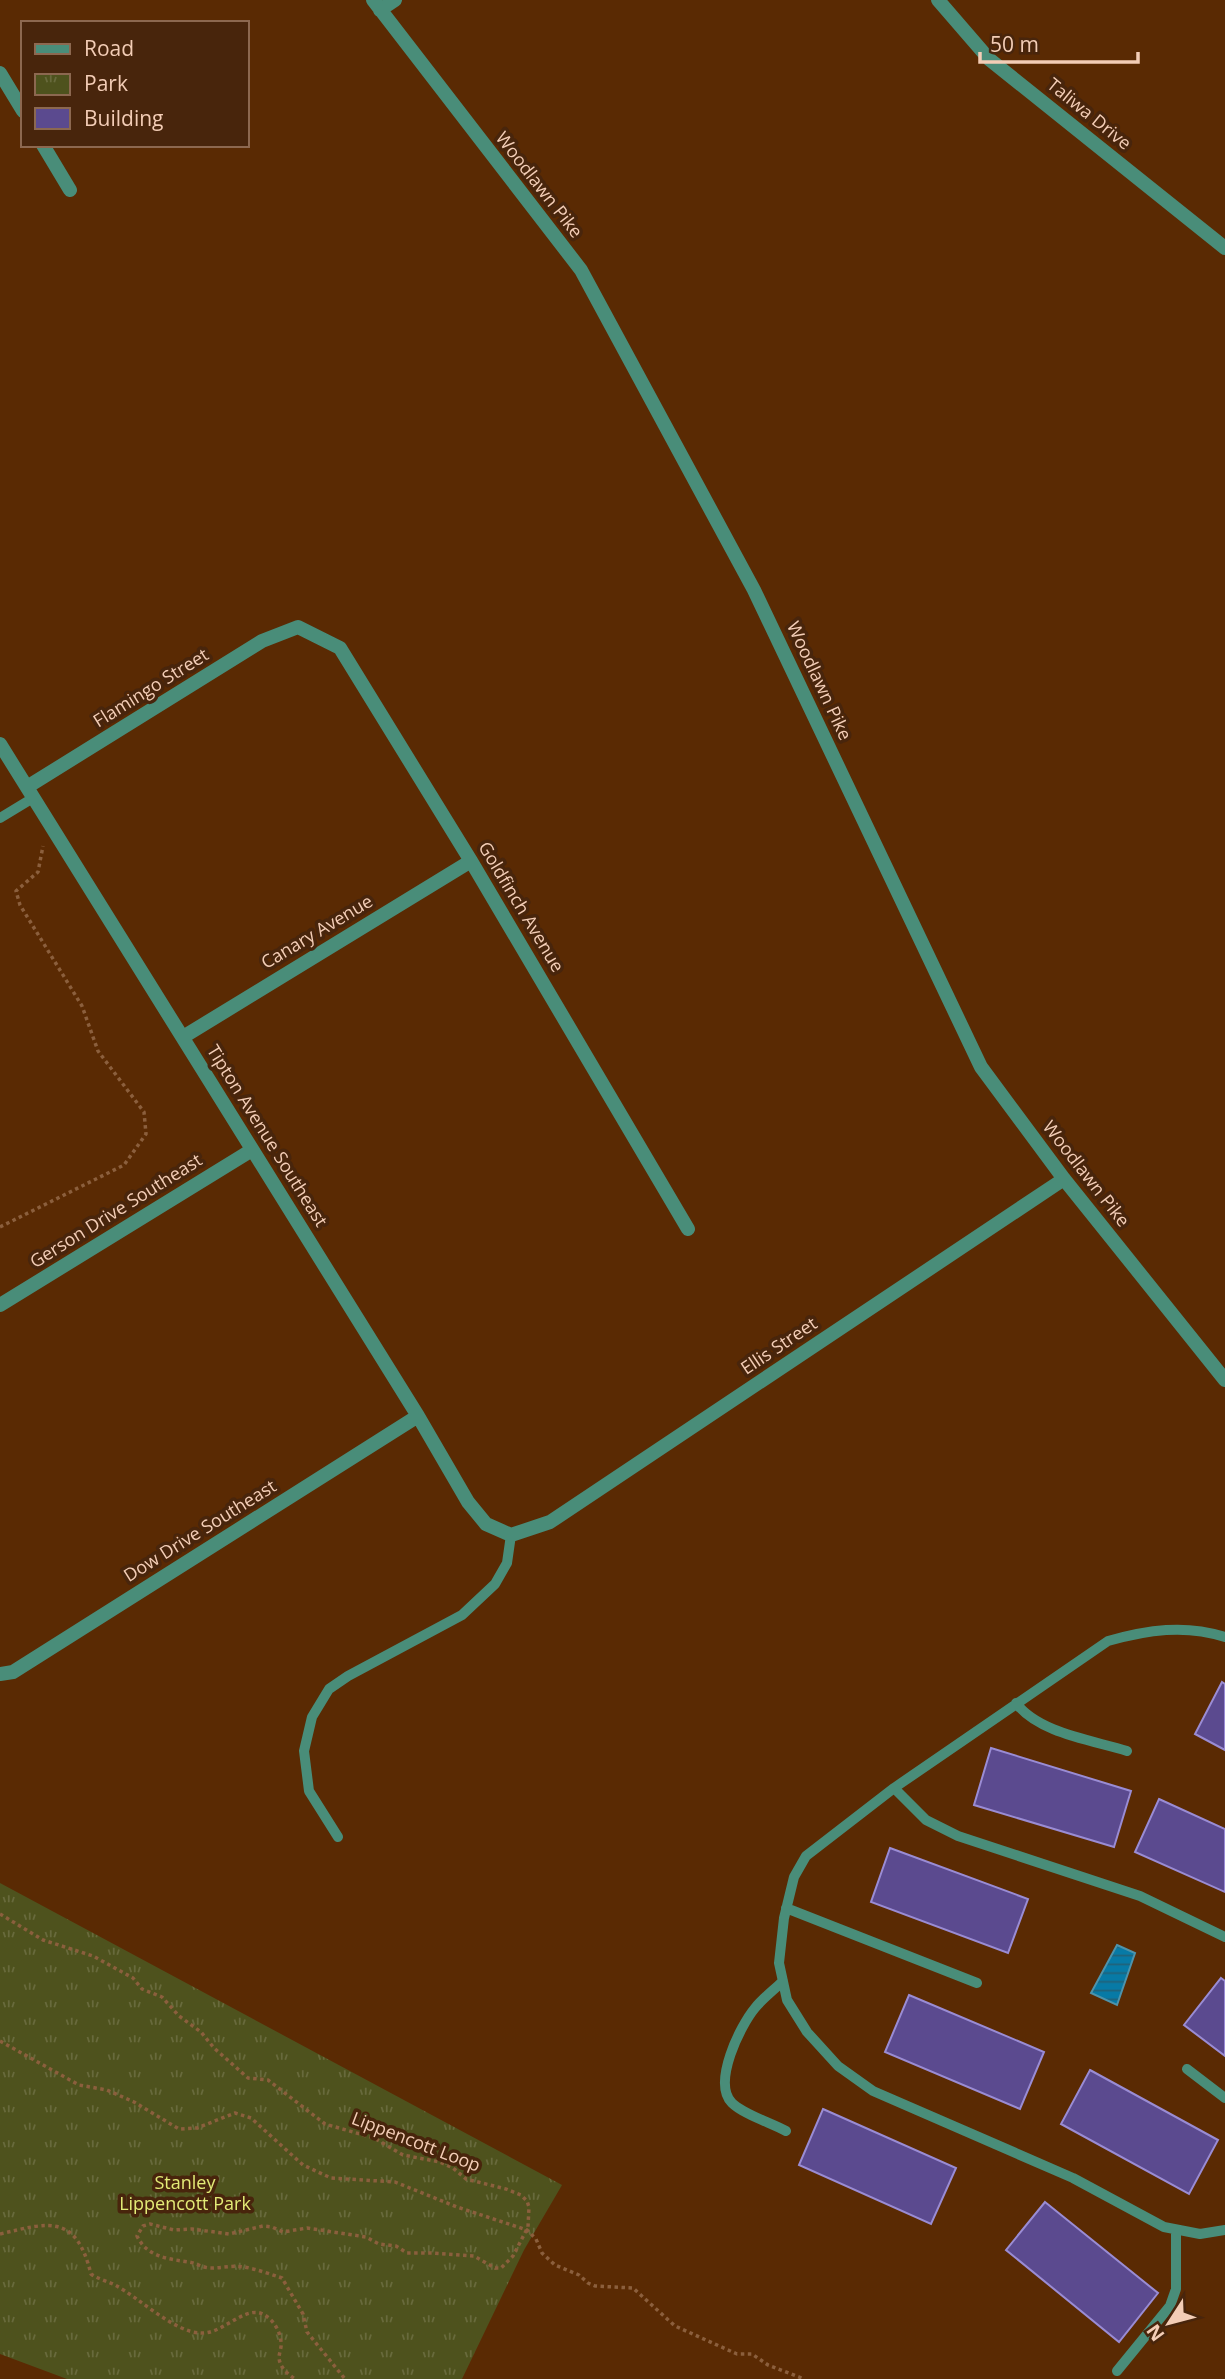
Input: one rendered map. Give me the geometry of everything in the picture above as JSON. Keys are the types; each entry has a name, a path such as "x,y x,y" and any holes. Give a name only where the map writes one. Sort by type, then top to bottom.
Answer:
{"street":[{"path":"376,5 395,0"},
{"name":"Taliwa Drive","path":"938,0 989,59 1225,248"},
{"name":"Woodlawn Pike","path":"376,5 581,271 754,590 981,1067 1064,1179 1225,1380"},
{"path":"0,73 21,108"},
{"path":"44,147 70,190"},
{"name":"Flamingo Street","path":"30,792 262,641 298,627"},
{"name":"Goldfinch Avenue","path":"298,627 340,648 471,860 688,1229"},
{"name":"Tipton Avenue Southeast","path":"0,744 418,1416 468,1502 486,1524 512,1535"},
{"name":"Canary Avenue","path":"183,1037 471,860"},
{"name":"Gerson Drive Southeast","path":"0,1305 252,1150"},
{"name":"Ellis Street","path":"512,1535 550,1522 1064,1179"},
{"name":"Dow Drive Southeast","path":"0,1674 13,1672 418,1416"}],"lane":[{"path":"0,818 30,792"},
{"path":"338,1837 309,1791 304,1751 312,1717 329,1689 348,1676 462,1615 495,1584 507,1563 512,1535"},
{"path":"1225,1637 1177,1628 1143,1631 1108,1641 894,1788 806,1856 794,1877 786,1908 779,1964 787,2000 807,2032 838,2066 873,2091 1073,2178 1164,2227 1200,2234 1225,2230"},
{"path":"1016,1703 1040,1725 1127,1751"},
{"path":"894,1788 926,1820 958,1836 1140,1896 1225,1937"},
{"path":"786,1908 977,1983"},
{"path":"783,1981 755,2007 741,2028 724,2082 726,2095 733,2104 786,2131"},
{"path":"1186,2069 1225,2098"},
{"path":"1117,2371 1170,2306 1177,2289 1176,2230"}],"path":[{"path":"0,1227 124,1165 146,1134 144,1112 98,1051 82,1006 20,905 16,891 38,872 43,846 57,836"},
{"name":"Lippencott Loop","path":"0,1914 43,1940 93,1956 133,1978 142,1989 162,1997 179,2016 201,2032 214,2049 248,2078 268,2080 326,2124 374,2138 403,2155 446,2165 466,2179 521,2195 529,2207 527,2230"},
{"path":"0,2041 79,2085 107,2090 134,2102 179,2129 197,2128 235,2113 251,2118 303,2165 331,2178 395,2182 457,2207 527,2230 536,2238 542,2253 555,2265 579,2274 588,2283 594,2286 633,2288 675,2326 737,2354 752,2354 768,2365 804,2379"},
{"path":"0,2234 48,2224 64,2228 75,2235 88,2262 90,2274 114,2284 192,2332 201,2334 215,2331 248,2313 260,2313 278,2329 281,2343 279,2360 285,2372 295,2379"},
{"path":"345,2379 307,2332 303,2314 282,2278 245,2267 226,2265 208,2268 160,2257 143,2245 137,2236 138,2232 143,2226 150,2224 174,2230 192,2228 219,2234 263,2226 283,2232 307,2228 366,2237 379,2244 396,2246 407,2253 474,2256 495,2268 505,2266 527,2230"}],"green space":[{"name":"Stanley Lippencott Park","path":"0,1883 562,2185 524,2250 462,2379 67,2379 0,2354"}],"water":[{"path":"1117,1945 1135,1953 1117,2005 1091,1993"}],"building":[{"path":"1222,1682 1225,1684 1225,1750 1195,1734"},
{"path":"991,1748 1131,1791 1114,1847 974,1805"},
{"path":"1159,1799 1225,1829 1225,1892 1135,1852"},
{"path":"890,1848 1028,1899 1008,1953 871,1902"},
{"path":"1221,1978 1225,1981 1225,2056 1184,2025"},
{"path":"909,1995 1044,2052 1020,2109 885,2052"},
{"path":"1090,2070 1218,2140 1189,2194 1061,2124"},
{"path":"823,2109 956,2168 931,2224 799,2165"},
{"path":"1045,2202 1158,2293 1119,2342 1006,2250"}]}
